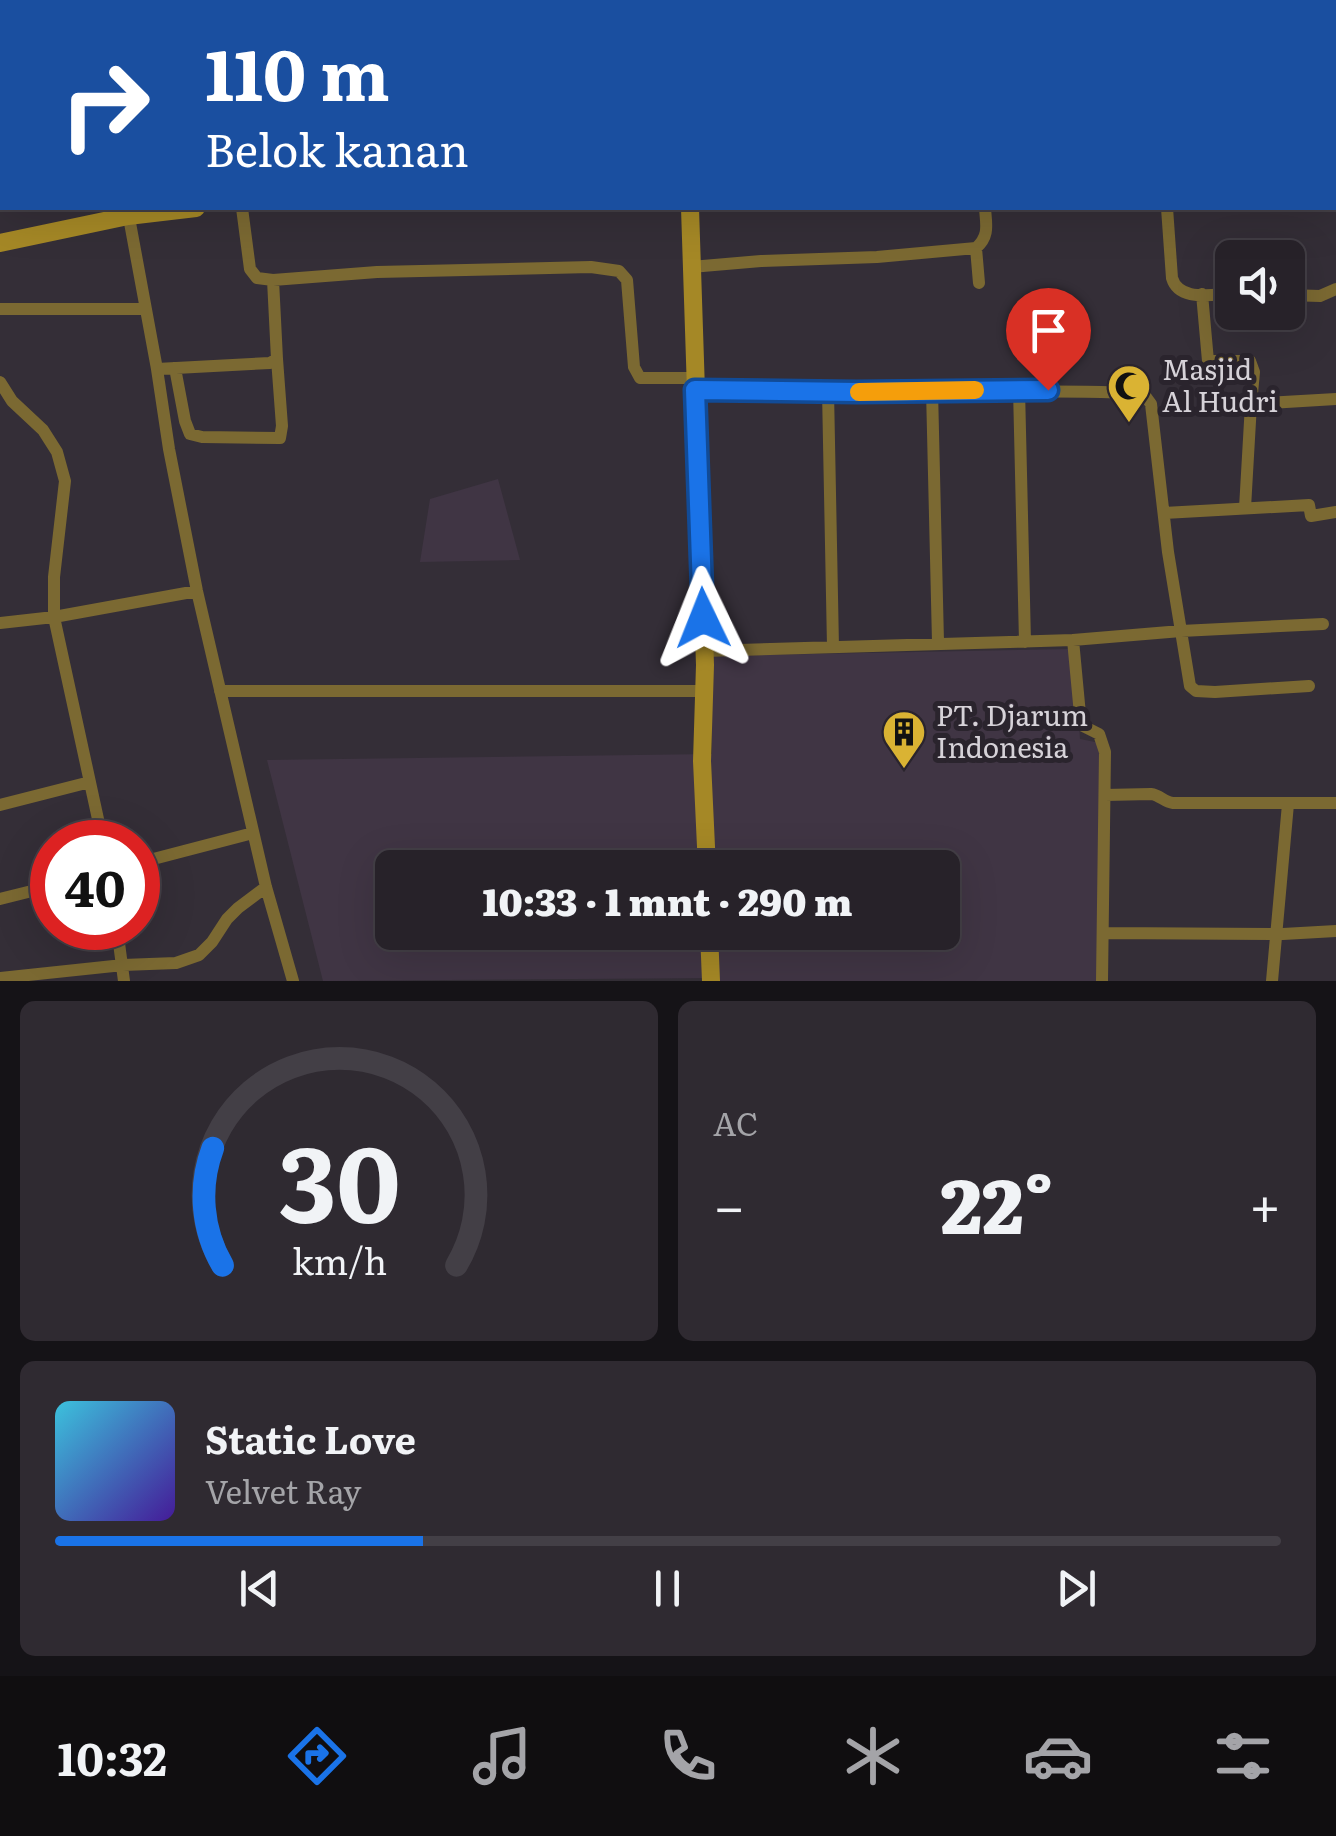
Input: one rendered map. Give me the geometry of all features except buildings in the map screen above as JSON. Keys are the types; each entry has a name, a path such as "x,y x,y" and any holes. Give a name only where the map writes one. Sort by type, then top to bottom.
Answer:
{"street":[{"path":"0,242 128,212 162,210"},
{"path":"242,210 250,269 257,278 519,268 591,267 619,271 627,280 634,367 640,378 828,391 1143,392 1151,404 1189,683 1196,691 1215,692 1310,686"},
{"path":"690,210 706,850"},
{"path":"690,266 976,248 987,234 985,210"},
{"path":"1167,210 1174,284 1182,293 1215,294"},
{"path":"128,212 146,308 190,434 280,438 273,280"},
{"path":"976,248 979,283"},
{"path":"1305,296 1320,296 1336,290"},
{"path":"1202,294 1208,361 1250,362 1254,372 1245,508"},
{"path":"0,309 146,308"},
{"path":"166,368 270,363 277,358"},
{"path":"166,368 168,448 197,591 266,886 293,981"},
{"path":"0,382 6,402 43,430 57,452 64,481 54,616 98,820"},
{"path":"1019,389 1026,642"},
{"path":"932,390 938,642"},
{"path":"828,391 833,647"},
{"path":"1251,404 1336,400"},
{"path":"1164,513 1309,505 1310,516 1336,512"},
{"path":"0,624 197,591"},
{"path":"704,651 1072,640 1181,630 1323,624"},
{"path":"1072,640 1080,724 1099,734 1103,741 1102,981"},
{"path":"220,691 704,691"},
{"path":"0,805 90,782"},
{"path":"1105,795 1159,795 1168,803 1336,803"},
{"path":"1272,981 1288,804"},
{"path":"160,857 253,832"},
{"path":"0,978 176,963 199,956 227,919 266,886"},
{"path":"0,898 30,891"},
{"path":"1103,932 1336,931"},
{"path":"121,950 124,981"},
{"path":"710,950 711,981"}],"shaded area":[{"path":"498,479 520,560 420,562 430,499"},
{"path":"1074,649 1080,739 1100,743 1097,981 323,981 267,760 712,754 712,656"}],"slow traffic":[{"path":"859,392 975,390"}],"place":[{"name":"Masjid Al Hudri","path":"1129,424"},
{"name":"PT. Djarum Indonesia","path":"904,770"}],"route":[{"path":"703,618 695,390 1048,390"}]}
